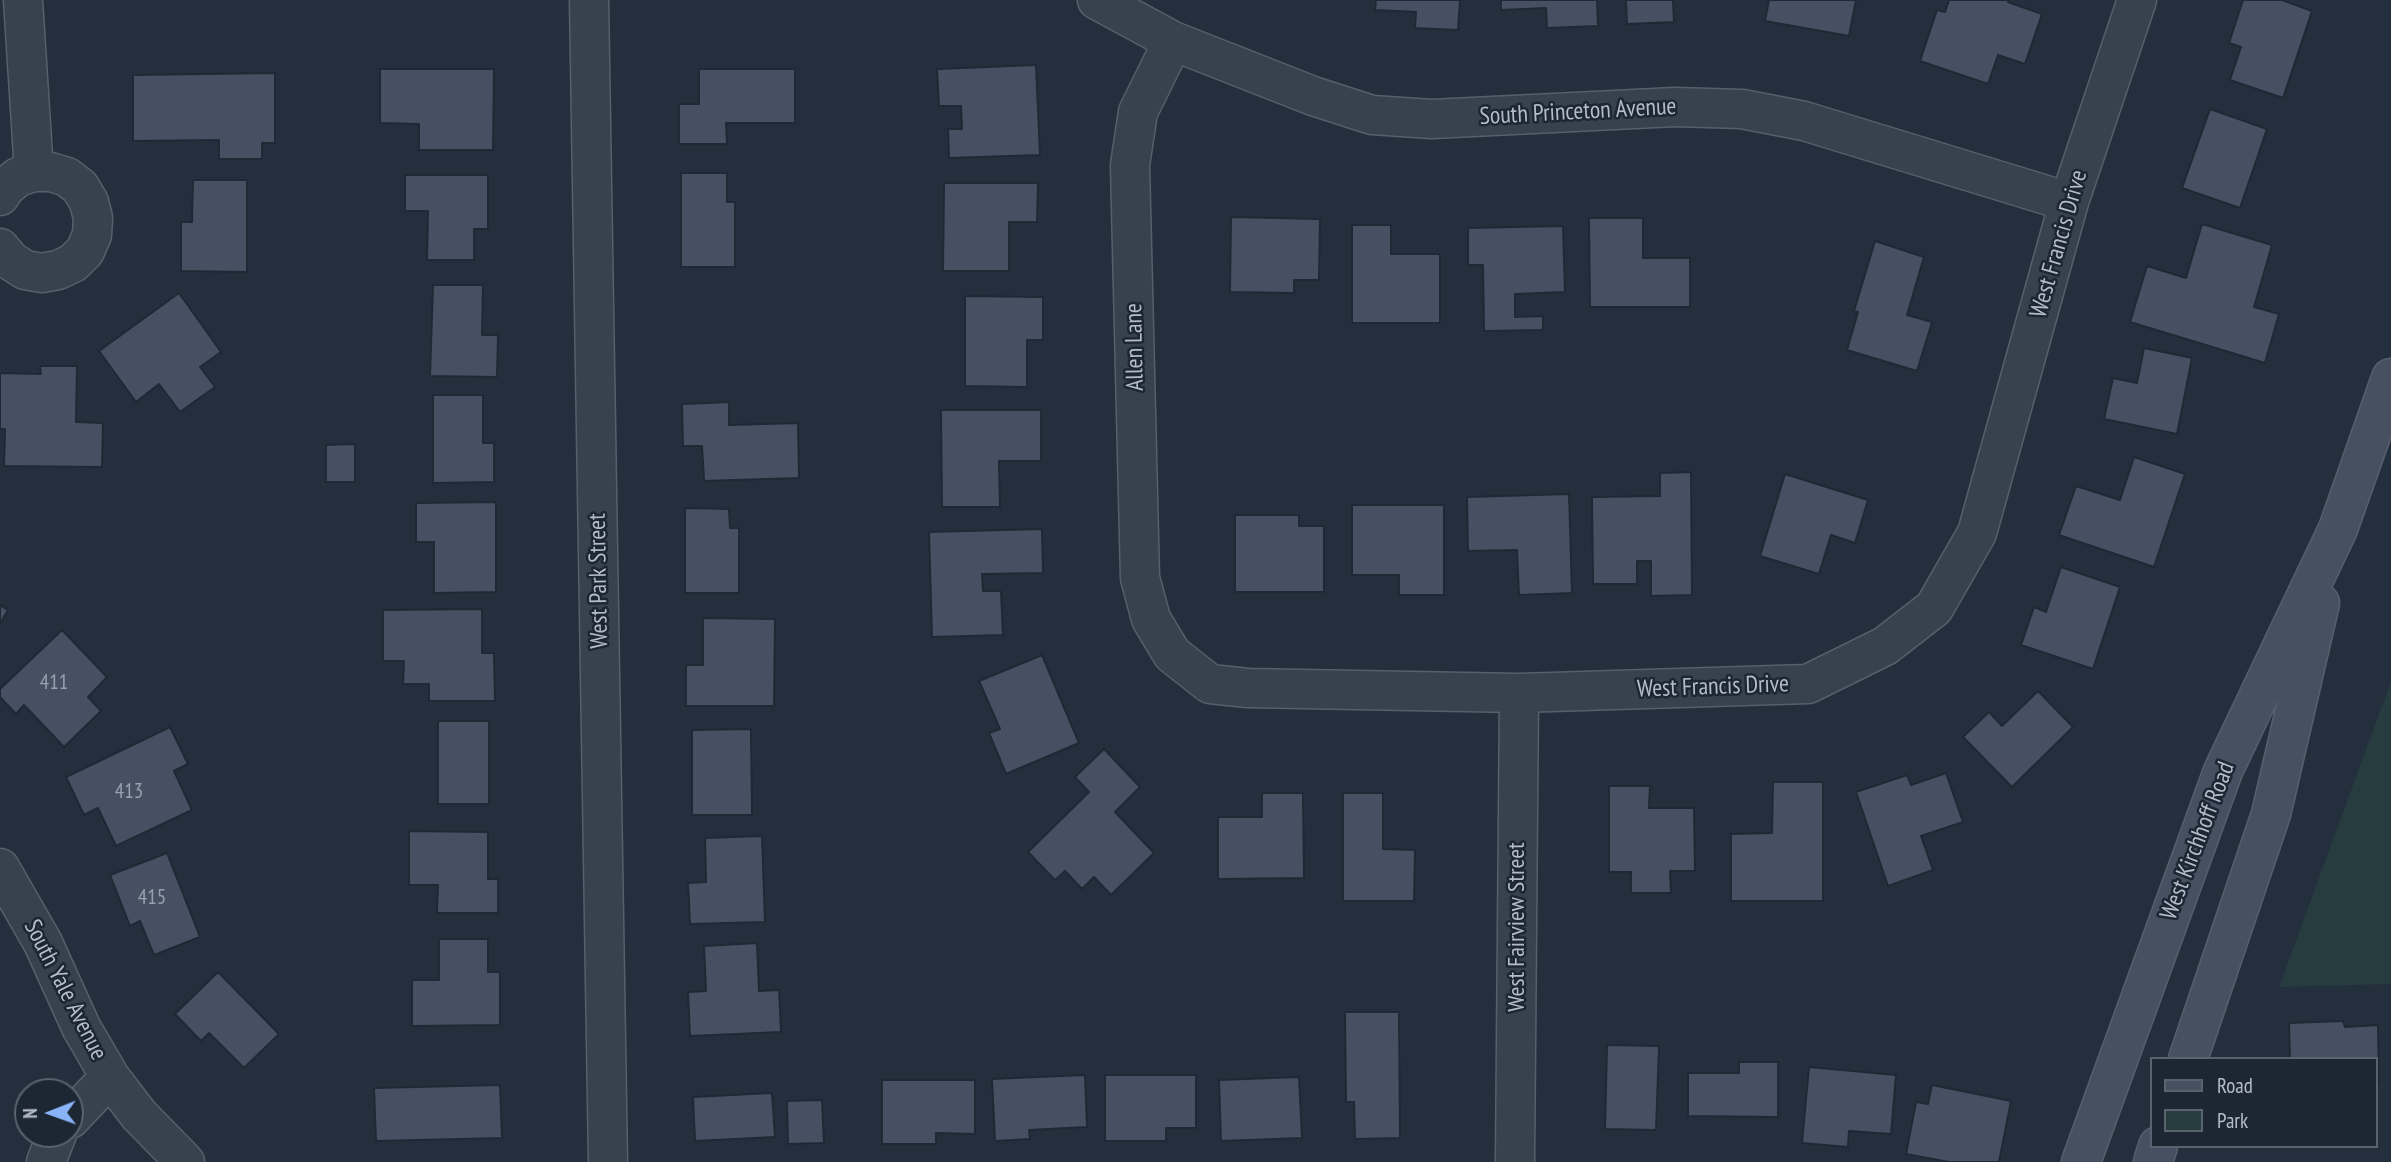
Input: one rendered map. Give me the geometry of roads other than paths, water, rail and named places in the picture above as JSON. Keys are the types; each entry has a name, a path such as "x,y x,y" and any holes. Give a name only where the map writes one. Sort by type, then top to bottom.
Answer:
{"main road":[{"name":"West Kirchhoff Road","path":"2081,1162 2223,771 2338,529 2391,379"},
{"name":"West Kirchhoff Road","path":"2189,1057 2271,814 2338,529"}],"street":[{"path":"23,0 34,172"},
{"name":"West Park Street","path":"589,0 608,1162"},
{"name":"South Princeton Avenue","path":"1097,0 1173,41 1313,96 1372,115 1432,119 1675,107 1742,109 1804,121 2069,202"},
{"name":"West Francis Drive","path":"1172,654 1210,684 1248,688 1519,693 1808,684 1885,646 1934,608 1977,533 2069,202 2137,0"},
{"name":"Allen Lane","path":"1172,654 1151,619 1140,578 1130,165 1138,112 1173,41"},
{"path":"0,196 18,177 34,172 51,172 67,177 80,187 89,202 93,218 92,235 85,251 58,271 25,270 11,261 0,248"},
{"name":"West Fairview Street","path":"1515,1162 1519,693"},
{"name":"South Yale Avenue","path":"0,868 43,943 81,1027 110,1077 139,1115 185,1162"},
{"name":"South Yale Avenue","path":"84,1104 110,1077"}]}
